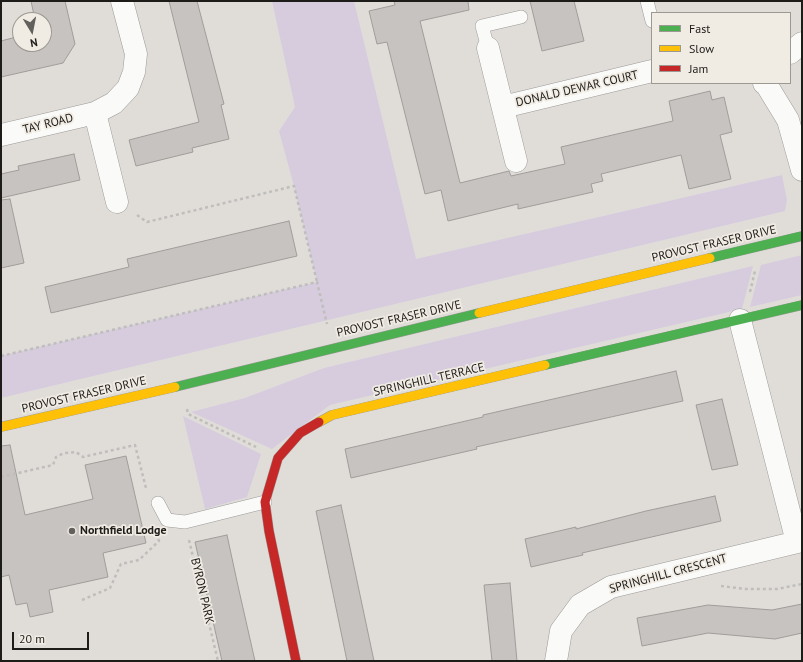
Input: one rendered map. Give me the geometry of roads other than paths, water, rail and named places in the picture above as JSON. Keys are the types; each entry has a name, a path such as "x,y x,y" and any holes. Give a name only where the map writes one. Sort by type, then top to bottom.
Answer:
{"street":[{"name":"TAY ROAD","path":"1,135 95,113 114,104 128,88 134,72 136,54 122,1"},
{"path":"791,52 802,44"},
{"name":"DONALD DEWAR COURT","path":"488,48 516,161"},
{"name":"DONALD DEWAR COURT","path":"502,107 651,72"},
{"path":"767,84 788,120 802,170"},
{"path":"95,113 118,202"},
{"name":"PROVOST FRASER DRIVE","path":"1,426 182,385 802,236"},
{"name":"SPRINGHILL TERRACE","path":"296,661 264,502 278,458 300,432 332,415 802,305"},
{"name":"SPRINGHILL CRESCENT","path":"556,661 561,631 580,605 610,587 800,541 740,320"}],"lane":[{"path":"647,1 651,17"},
{"path":"488,48 482,26 521,17"},
{"path":"158,503 166,520 185,522 264,502"}],"place":[{"name":"Northfield Lodge","path":"72,531"}]}
